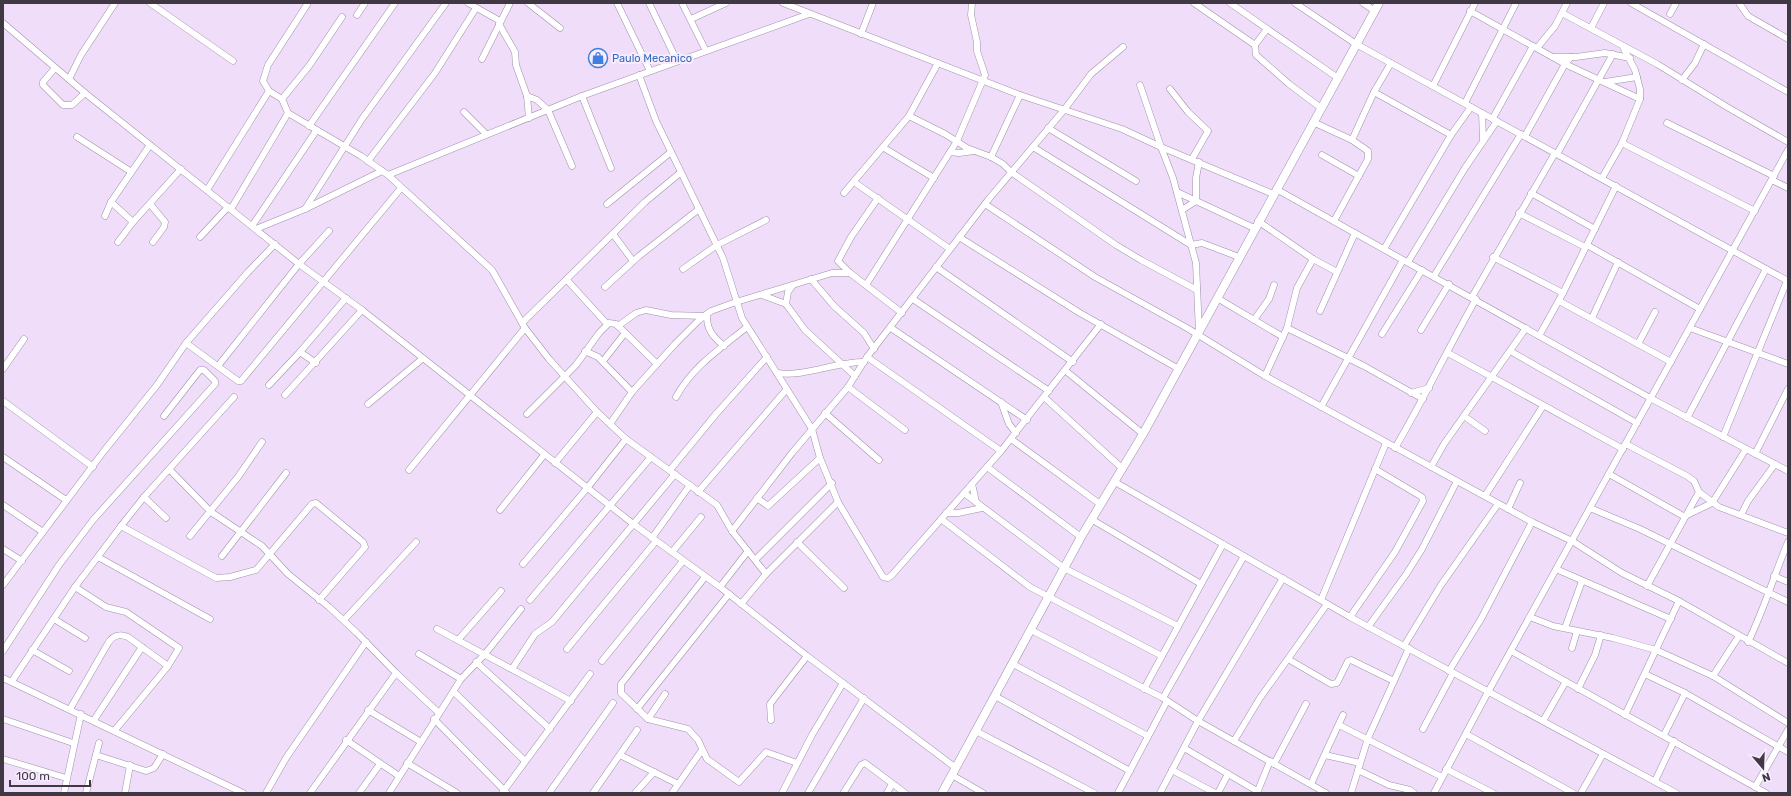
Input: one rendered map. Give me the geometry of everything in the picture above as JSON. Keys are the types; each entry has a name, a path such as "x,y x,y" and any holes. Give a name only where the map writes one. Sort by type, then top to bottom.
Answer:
{"street":[{"path":"69,79 81,55 115,3"},
{"path":"150,3 233,61"},
{"path":"308,3 268,65 262,81 269,91 282,99 288,113 316,131 344,146 388,175 492,270 523,325 597,412 626,439 690,485 720,509 732,531 756,559 766,574"},
{"path":"357,15 365,3"},
{"path":"309,126 395,3"},
{"path":"305,209 344,146 446,3"},
{"path":"468,3 500,23 515,52 516,65 527,96 529,118"},
{"path":"482,59 510,3"},
{"path":"528,3 560,28"},
{"path":"618,3 650,71"},
{"path":"649,3 677,61"},
{"path":"682,3 706,51"},
{"path":"691,19 726,3"},
{"path":"785,3 809,14 1020,95 1122,129 1161,147 1274,191 1334,221 1652,399 1788,471"},
{"path":"861,34 873,3"},
{"path":"866,285 957,141 983,80 985,73 977,51 977,42 971,15 972,3"},
{"path":"1194,3 1255,45"},
{"path":"1230,3 1338,78"},
{"path":"1294,3 1356,44 1734,250 1788,281 1757,352 1723,437"},
{"path":"942,793 1081,537 1143,434 1274,191 1377,7 1363,3"},
{"path":"1433,86 1475,3"},
{"path":"1464,103 1516,3"},
{"path":"1321,407 1406,261 1495,120 1535,47 1547,36 1567,3"},
{"path":"1591,28 1604,3"},
{"path":"1631,3 1788,92"},
{"path":"1670,14 1676,3"},
{"path":"1739,3 1748,16 1788,39"},
{"path":"368,161 435,73 476,8"},
{"path":"1470,11 1565,64 1640,99"},
{"path":"1562,12 1657,64 1788,142"},
{"path":"388,175 582,96 809,14"},
{"path":"282,99 309,66 342,17"},
{"path":"3,23 85,93 299,264 362,310 544,455 588,487 632,524 729,594 807,656 864,698 980,792"},
{"path":"1267,29 1255,45 1258,56 1289,84 1321,108"},
{"path":"1682,80 1695,63 1704,44"},
{"path":"1602,178 1622,143 1640,99 1640,89 1637,77 1630,58 1622,45"},
{"path":"732,531 812,429 848,387 874,349 985,204 1064,110 1091,74 1123,47"},
{"path":"1552,57 1613,54 1630,58"},
{"path":"1395,448 1448,353 1493,257 1531,193 1602,81 1613,54"},
{"path":"1434,276 1523,135 1565,64 1571,57"},
{"path":"844,193 910,116 938,63"},
{"path":"1352,140 1374,92 1391,63"},
{"path":"56,68 43,82 42,86 63,105 72,104 85,93"},
{"path":"639,75 656,121 680,173 717,245 736,302 747,327 812,429 820,458 832,483 838,502 880,575 885,578 892,576 987,467 1066,371 1101,324"},
{"path":"1602,81 1637,77"},
{"path":"1140,85 1173,178 1198,272 1198,334"},
{"path":"1170,89 1188,112 1208,131 1192,159"},
{"path":"207,190 269,91"},
{"path":"1374,92 1451,135"},
{"path":"991,157 1020,95"},
{"path":"527,96 537,100 548,110 572,166"},
{"path":"582,96 611,168"},
{"path":"1384,249 1451,135 1471,107"},
{"path":"464,112 486,134"},
{"path":"200,237 229,208 288,113"},
{"path":"1482,113 1483,139"},
{"path":"910,116 1003,164 1011,172 1116,245 1197,290"},
{"path":"1313,122 1352,140 1368,151 1368,159 1334,221"},
{"path":"1667,123 1773,178 1788,188"},
{"path":"1048,128 1136,181"},
{"path":"254,227 316,131"},
{"path":"77,137 130,171"},
{"path":"1622,143 1755,211"},
{"path":"104,216 110,202 150,144"},
{"path":"1033,147 1191,245"},
{"path":"884,148 934,178"},
{"path":"950,152 959,153 974,150"},
{"path":"1434,793 1608,474 1652,399 1670,362 1734,250 1788,150"},
{"path":"607,204 671,152"},
{"path":"1322,155 1359,176"},
{"path":"1196,201 1196,178 1199,162"},
{"path":"118,242 180,169"},
{"path":"254,227 305,209 382,171"},
{"path":"408,470 470,395 523,325 566,280 646,202 680,173"},
{"path":"854,182 950,249"},
{"path":"1539,336 1559,301 1616,186"},
{"path":"186,343 238,381 241,380 401,188"},
{"path":"1177,192 1256,225 1337,272"},
{"path":"1531,193 1595,229"},
{"path":"832,273 851,237 878,198"},
{"path":"1182,210 1196,201"},
{"path":"110,202 134,222"},
{"path":"150,204 165,222 164,227 153,242"},
{"path":"985,204 1096,277 1198,334 1265,376 1498,504 1572,541 1647,586 1679,601 1748,642 1788,663"},
{"path":"605,286 633,261 699,209"},
{"path":"1519,213 1618,262 1700,309"},
{"path":"683,269 717,245 766,220"},
{"path":"218,366 299,264 329,231"},
{"path":"1320,311 1355,233"},
{"path":"613,234 633,261"},
{"path":"959,237 1101,324 1179,369"},
{"path":"1191,245 1197,243 1207,244 1239,257"},
{"path":"3,585 66,500 157,385 186,343 248,272 275,244"},
{"path":"1493,257 1563,293"},
{"path":"1265,376 1287,328 1297,288 1313,259"},
{"path":"838,261 850,274 902,313"},
{"path":"1592,318 1618,262"},
{"path":"936,267 1073,362"},
{"path":"1687,418 1766,269"},
{"path":"1382,334 1422,270"},
{"path":"610,424 632,392 675,344 705,315 736,302 832,273 850,274"},
{"path":"811,279 834,306 864,333 874,349"},
{"path":"566,280 607,324"},
{"path":"1421,330 1449,284"},
{"path":"786,304 788,292 793,285"},
{"path":"1254,320 1269,299 1274,285"},
{"path":"762,295 786,304 805,330 855,376"},
{"path":"269,385 300,352 346,298"},
{"path":"1216,298 1283,337"},
{"path":"913,300 1049,391"},
{"path":"1559,301 1670,362"},
{"path":"285,395 316,363 362,310"},
{"path":"618,326 636,313 643,311 671,315 705,315"},
{"path":"1638,344 1655,312"},
{"path":"705,315 711,334 724,346"},
{"path":"527,414 565,376 607,324 613,323 618,326 657,364"},
{"path":"676,397 690,376 747,327"},
{"path":"891,328 1026,420"},
{"path":"1287,328 1423,399"},
{"path":"1431,467 1464,416 1526,328"},
{"path":"1690,328 1788,364"},
{"path":"602,361 625,333"},
{"path":"3,369 24,339"},
{"path":"1510,351 1637,423"},
{"path":"300,352 316,363"},
{"path":"585,352 598,357 632,392"},
{"path":"1448,353 1543,406 1687,476 1694,482 1699,492 1712,503 1788,533"},
{"path":"512,669 535,634 552,622 632,524 716,414 767,357"},
{"path":"368,404 422,359"},
{"path":"777,373 792,374 866,360 1000,451"},
{"path":"3,651 59,565 93,520 177,429 215,384 215,382 204,370 200,370 164,416"},
{"path":"1066,371 1143,434"},
{"path":"848,387 905,430"},
{"path":"1411,393 1429,388"},
{"path":"1755,454 1788,389"},
{"path":"698,492 786,390"},
{"path":"12,681 75,586 121,526 144,497 170,470 234,397"},
{"path":"1044,397 1122,469"},
{"path":"3,401 93,467"},
{"path":"1001,402 1009,424 1016,432"},
{"path":"1485,496 1543,406"},
{"path":"555,463 597,412"},
{"path":"825,413 879,460"},
{"path":"1464,416 1485,431"},
{"path":"523,564 626,439"},
{"path":"1010,439 1100,504"},
{"path":"190,536 238,477 262,442"},
{"path":"1321,600 1386,443"},
{"path":"1686,516 1712,503 1746,449"},
{"path":"500,510 544,455"},
{"path":"3,457 66,500"},
{"path":"530,600 651,457"},
{"path":"757,498 768,506 820,458"},
{"path":"1741,515 1748,500 1774,464"},
{"path":"987,467 1081,537"},
{"path":"1350,618 1395,552 1423,501 1422,497 1375,469"},
{"path":"170,470 211,512 262,546 288,574 344,620 396,673 439,713"},
{"path":"222,556 239,531 286,473"},
{"path":"1608,474 1686,516"},
{"path":"1368,627 1407,573 1457,481"},
{"path":"1115,482 1350,618 1407,647 1676,793"},
{"path":"756,559 832,483"},
{"path":"1508,509 1520,483"},
{"path":"972,484 976,502"},
{"path":"567,649 654,539 690,485"},
{"path":"1647,586 1699,492"},
{"path":"964,493 1064,568 1178,626"},
{"path":"144,497 166,518"},
{"path":"121,526 184,559 216,578 223,579 253,572 313,502 316,503 363,542 364,549 319,600"},
{"path":"741,604 766,574 838,502"},
{"path":"1351,793 1368,738 1394,681 1407,647 1441,584 1498,504"},
{"path":"3,505 43,532"},
{"path":"946,513 958,513 982,508"},
{"path":"1590,508 1614,517 1788,602"},
{"path":"672,552 701,517"},
{"path":"942,519 1030,587 1048,598 1162,656"},
{"path":"1091,519 1201,584"},
{"path":"1423,729 1451,672 1481,619 1532,522"},
{"path":"344,620 416,542"},
{"path":"797,542 844,588"},
{"path":"1748,642 1760,618 1768,592 1788,542"},
{"path":"1144,688 1224,544"},
{"path":"3,549 22,561"},
{"path":"720,588 748,550"},
{"path":"1118,793 1165,700 1244,556"},
{"path":"98,557 210,619"},
{"path":"602,661 683,561"},
{"path":"1556,569 1582,582 1671,619"},
{"path":"1774,576 1788,582"},
{"path":"705,577 621,684 621,693 648,719 656,722 686,727 698,740 709,762 739,782 742,781 764,753 769,752 797,763"},
{"path":"1160,793 1198,721 1283,578"},
{"path":"1565,628 1582,582"},
{"path":"75,586 106,607 126,612 178,646 179,649 168,666 115,730"},
{"path":"458,640 501,591"},
{"path":"637,708 729,594"},
{"path":"1625,715 1679,601"},
{"path":"1234,741 1260,698 1327,604"},
{"path":"389,793 434,719 454,692 461,679 485,654 521,609"},
{"path":"1530,618 1546,624 1601,635 1656,650 1713,676 1788,723"},
{"path":"54,619 85,638"},
{"path":"437,629 571,700"},
{"path":"1031,630 1144,688 1198,721 1326,793"},
{"path":"1572,648 1577,631"},
{"path":"70,709 112,638 123,635 168,666"},
{"path":"1578,689 1595,656 1601,635"},
{"path":"1713,676 1738,636"},
{"path":"266,793 286,758 366,642"},
{"path":"94,720 142,647"},
{"path":"32,650 68,670"},
{"path":"1511,651 1766,793"},
{"path":"419,654 461,679"},
{"path":"771,720 770,704 807,656"},
{"path":"1288,659 1331,684 1337,683 1348,661 1351,660 1394,681"},
{"path":"476,662 550,729"},
{"path":"1013,664 1148,736"},
{"path":"310,793 346,740 396,673"},
{"path":"434,719 504,792 525,761 590,674"},
{"path":"1645,674 1685,693 1788,752"},
{"path":"3,678 115,730 243,793"},
{"path":"1543,721 1565,682"},
{"path":"782,793 797,763 843,683"},
{"path":"454,692 525,761"},
{"path":"1664,735 1685,693"},
{"path":"648,719 664,694"},
{"path":"996,696 1130,771"},
{"path":"808,793 864,698"},
{"path":"549,793 613,703"},
{"path":"1184,748 1257,792 1272,762 1306,704"},
{"path":"368,710 420,742"},
{"path":"64,793 80,714"},
{"path":"1311,784 1343,715"},
{"path":"3,719 74,743"},
{"path":"1339,725 1368,738 1442,777"},
{"path":"593,793 637,730"},
{"path":"1756,787 1788,730"},
{"path":"976,731 1094,793"},
{"path":"1466,734 1573,793"},
{"path":"346,740 399,776"},
{"path":"1655,781 1674,741"},
{"path":"86,793 99,743"},
{"path":"672,793 702,750"},
{"path":"96,755 146,771 154,768 163,754"},
{"path":"1581,793 1603,754"},
{"path":"620,755 678,784"},
{"path":"1325,755 1360,763"},
{"path":"3,759 66,778"},
{"path":"844,792 863,763 905,793"},
{"path":"359,793 380,764"},
{"path":"407,764 457,793"},
{"path":"125,793 130,765"},
{"path":"1172,770 1215,793"},
{"path":"1358,770 1389,785 1410,790 1414,793"},
{"path":"1446,770 1493,793"},
{"path":"635,793 654,772"},
{"path":"1218,793 1228,774"},
{"path":"394,784 397,793"},
{"path":"887,793 892,784"}],"place":[{"name":"Paulo Mecanico","path":"598,58"}]}
